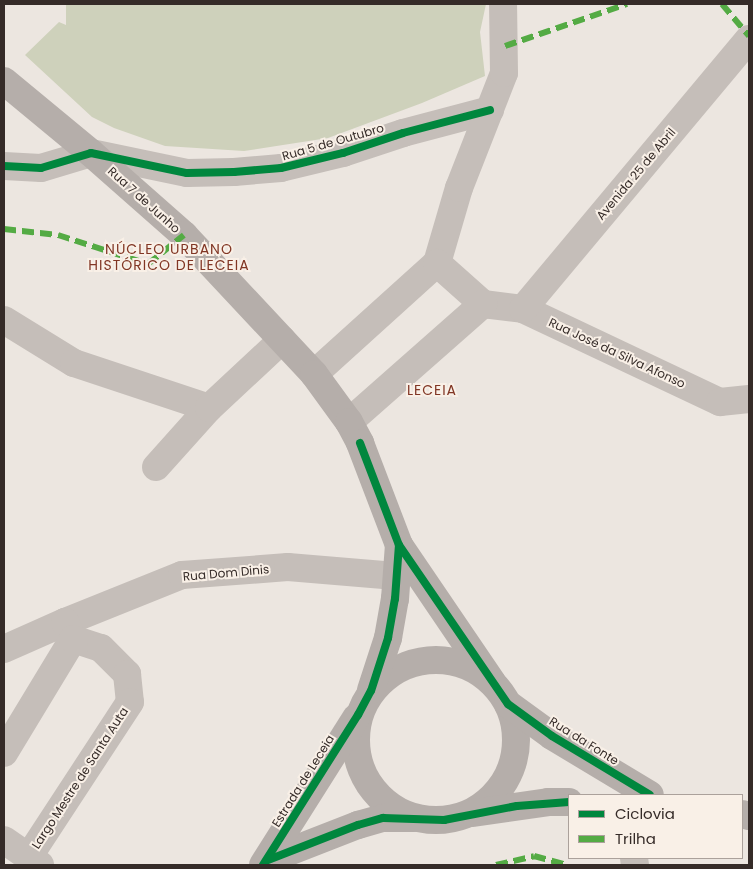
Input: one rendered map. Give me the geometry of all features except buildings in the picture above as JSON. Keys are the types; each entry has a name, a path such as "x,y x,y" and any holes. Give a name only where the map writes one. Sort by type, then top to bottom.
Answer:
{"main road":[{"name":"Rua 7 de Junho","path":"4,81 91,153 184,235 314,374 354,433"},
{"path":"354,433 399,545 508,704 515,728 515,754 512,763 506,779 490,799 469,813"},
{"path":"399,545 388,638 371,691 358,715 355,742 360,768 374,792 394,808 418,818 444,820 469,813 548,802 568,802"},
{"path":"371,691 391,672 416,661 443,659 469,666 492,682"},
{"name":"Rua da Fonte","path":"508,704 552,736 648,794"},
{"name":"Estrada de Leceia","path":"265,863 358,715"},
{"name":"Estrada de Leceia","path":"265,863 358,824 383,818 418,818"}],"street":[{"path":"314,374 437,263 459,188 504,73 503,4"},
{"name":"Avenida 25 de Abril","path":"523,309 749,39"},
{"name":"Rua 5 de Outubro","path":"91,153 188,173 281,168 343,153 403,133 490,110"},
{"path":"4,166 41,168 91,153"},
{"path":"354,433 483,304 437,263"},
{"name":"Rua José da Silva Afonso","path":"483,304 523,309 720,402 749,399"},
{"path":"4,320 74,364 209,408"},
{"path":"156,467 209,408 282,340"},
{"name":"Rua Dom Dinis","path":"69,630 182,575 288,567 396,576"},
{"path":"4,649 69,630"},
{"path":"4,753 69,630"},
{"name":"Largo Mestre de Santa Auta","path":"4,840 34,861 130,702 127,674 101,648 69,630"}],"green space":[{"path":"66,4 486,4 480,32 485,76 422,103 328,138 244,151 165,146 114,128 92,117 25,55 59,22 66,25"}],"marked path":[{"path":"505,46 627,4"},
{"path":"722,4 749,36"},
{"path":"4,229 58,235 148,264 184,235"},
{"path":"496,865 534,856 567,865"}],"cycle path":[{"path":"4,166 41,168 91,153 187,173 281,168 343,153 403,133 490,110"},
{"path":"360,443 399,545 508,704 552,736 648,794"},
{"path":"263,865 358,715 371,691 388,638 395,599 399,545"},
{"path":"268,860 358,825 383,818 444,820 517,806 568,802"}],"district":[{"name":"NÚCLEO URBANO HISTÓRICO DE LECEIA","path":"169,258"},
{"name":"LECEIA","path":"432,390"}]}
